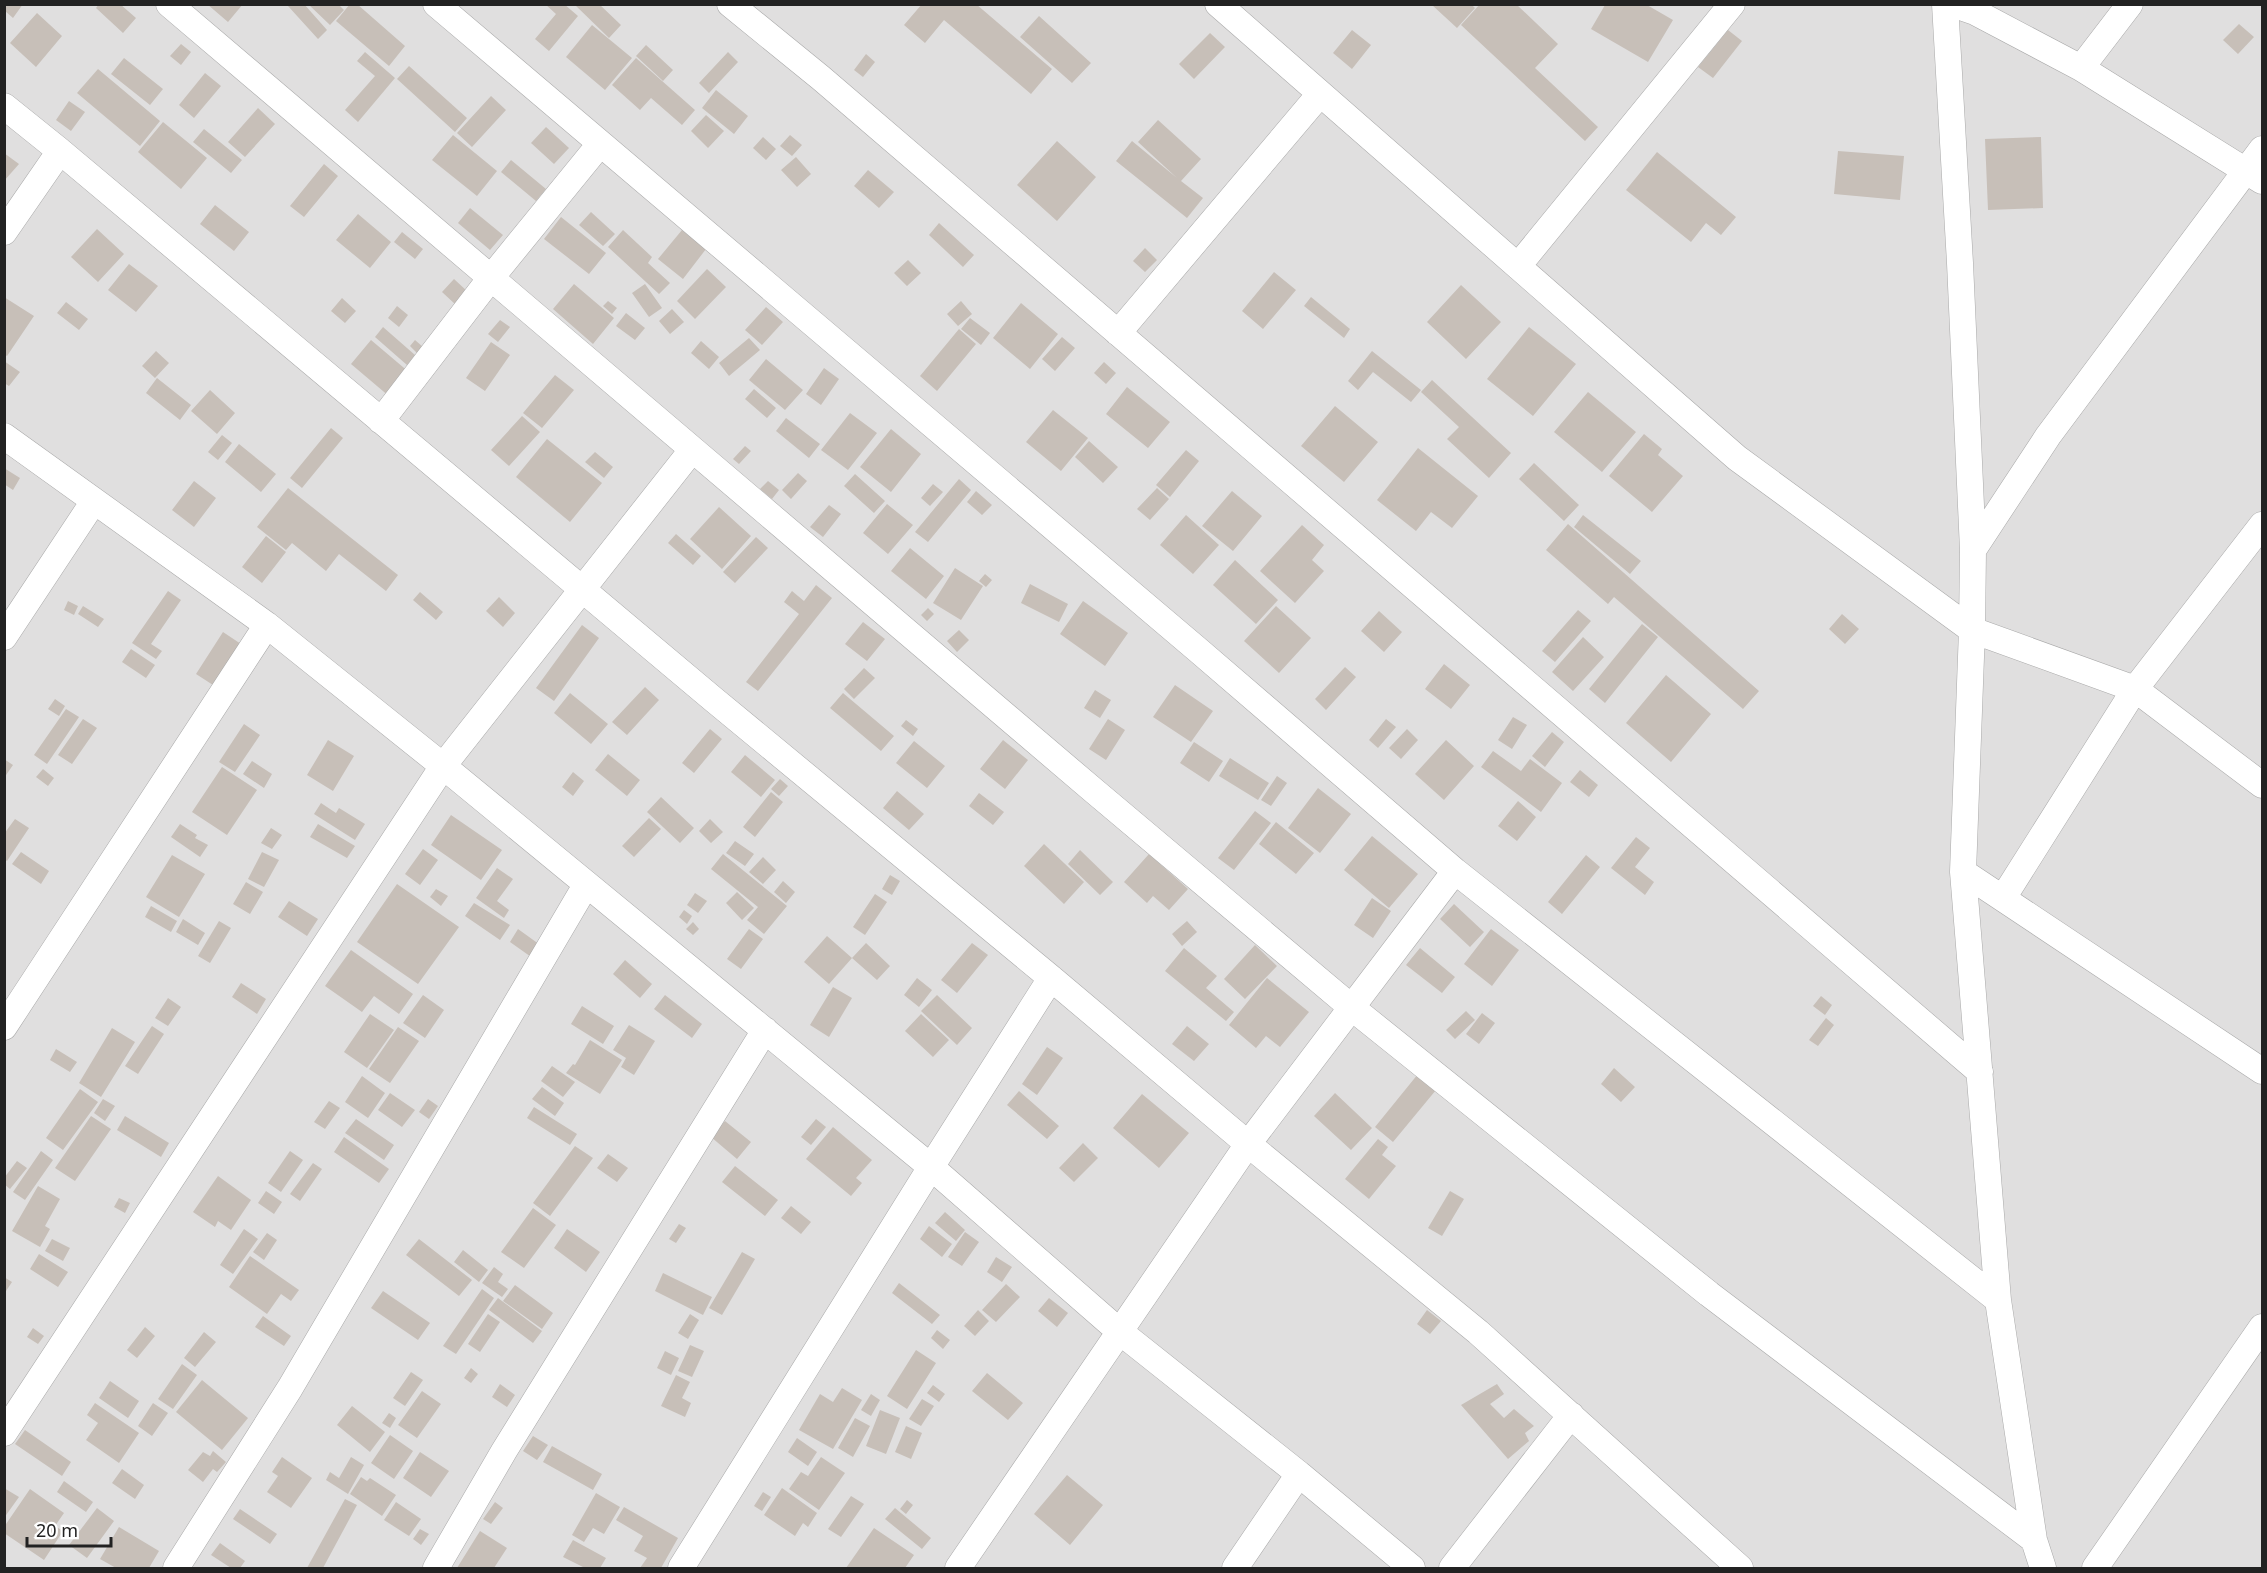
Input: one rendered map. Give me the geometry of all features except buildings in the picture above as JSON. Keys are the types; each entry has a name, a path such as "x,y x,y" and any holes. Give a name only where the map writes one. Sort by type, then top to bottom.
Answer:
{"street":[{"path":"169,4 490,279 1351,1007 1709,1294 2034,1540"},
{"path":"436,4 1455,871 1998,1300"},
{"path":"730,4 830,86 1980,1072"},
{"path":"1218,4 1737,458 1972,630 2135,689 2262,785"},
{"path":"1518,267 1732,4"},
{"path":"1945,4 1973,550 1963,872 1998,1300 2034,1540 2043,1569"},
{"path":"1952,4 1976,12 2081,68 2254,175"},
{"path":"2081,68 2130,4"},
{"path":"1118,333 1320,94"},
{"path":"4,106 1248,1144 1478,1332 1740,1569"},
{"path":"381,421 490,279 600,144"},
{"path":"1973,550 2048,436 2254,175 2262,149"},
{"path":"4,232 60,151"},
{"path":"4,436 267,625 443,766 931,1167 1119,1331 1299,1474 1412,1569"},
{"path":"4,1432 443,766 692,450"},
{"path":"4,637 94,501"},
{"path":"2003,898 2135,689 2262,525"},
{"path":"4,1027 267,625"},
{"path":"958,1569 1248,1144 1455,871"},
{"path":"1963,872 2262,1071"},
{"path":"176,1569 290,1388 586,885"},
{"path":"681,1569 1051,978"},
{"path":"436,1569 504,1451 765,1030"},
{"path":"2095,1569 2261,1333"},
{"path":"1452,1569 1571,1415"},
{"path":"1235,1569 1299,1474"}],"shaded area":[{"path":"5,5 2262,5 2262,1568 5,1568"}]}
